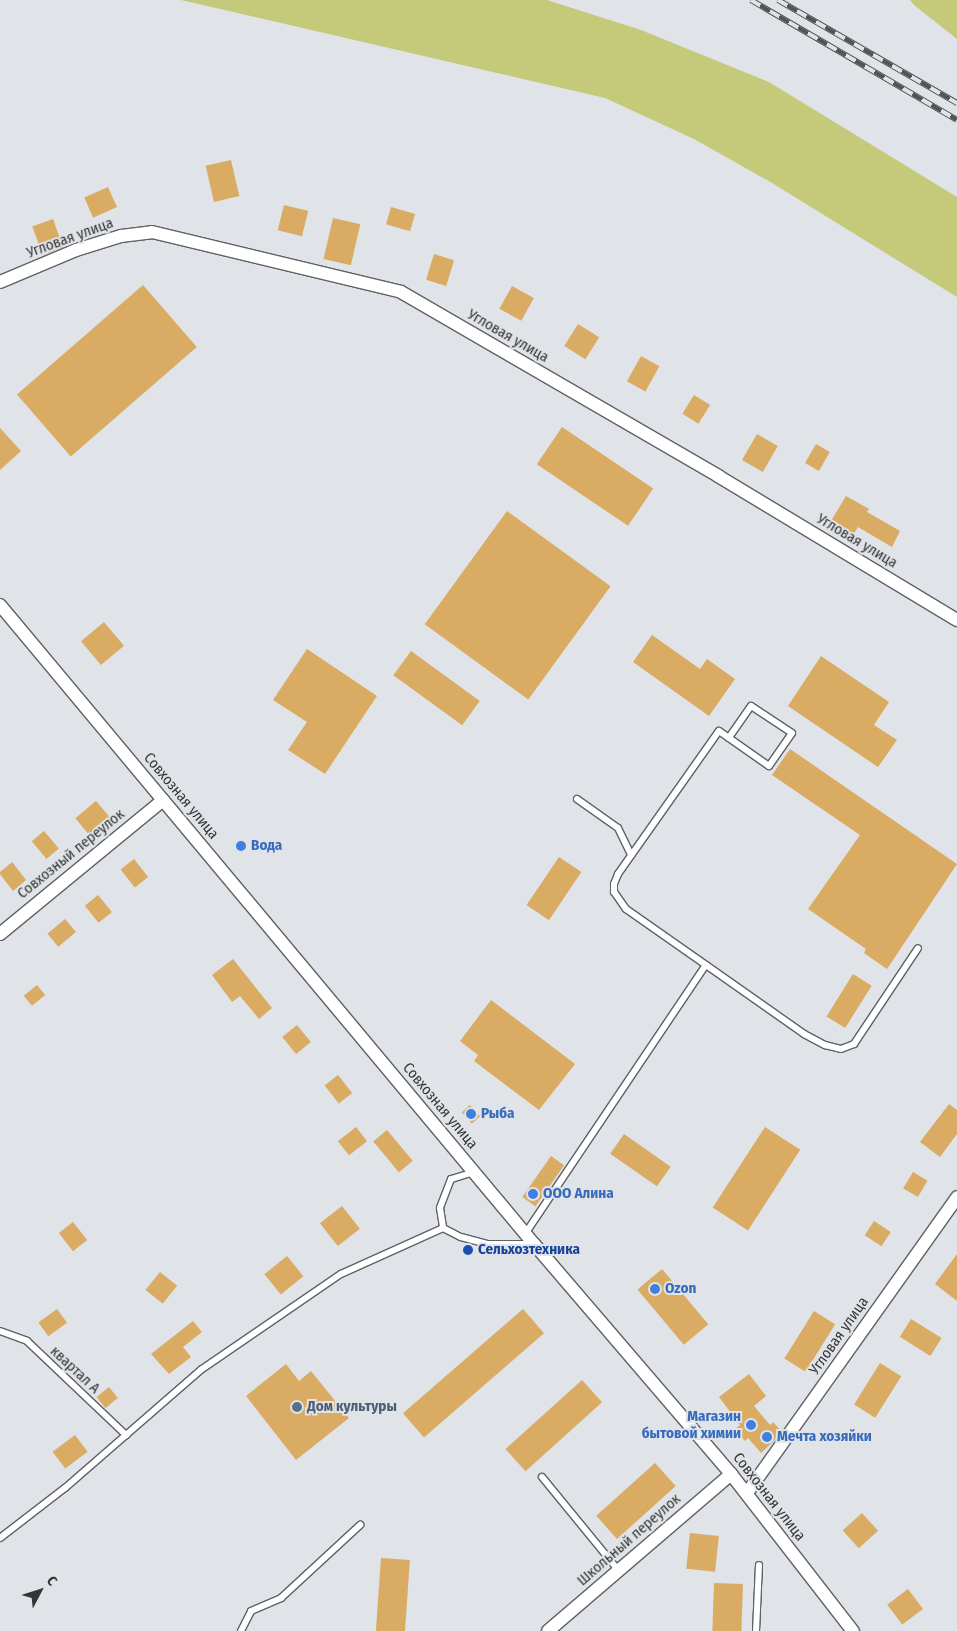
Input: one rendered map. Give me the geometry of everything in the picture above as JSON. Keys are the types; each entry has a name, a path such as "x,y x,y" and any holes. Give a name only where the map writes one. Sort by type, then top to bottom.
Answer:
{"street":[{"name":"Угловая улица","path":"0,282 76,250 121,236 152,232 401,292 718,476 957,620"},
{"name":"Совхозная улица","path":"0,604 525,1234 731,1474 853,1631"},
{"name":"Совхозный переулок","path":"0,934 163,800"},
{"name":"Угловая улица","path":"747,1494 957,1196"},
{"name":"Школьный переулок","path":"548,1631 731,1474"}],"lane":[{"path":"729,738 751,706 792,734 769,766 719,732 631,855 614,884 614,892 620,902 804,1034 825,1045 842,1049 854,1044 918,948"},
{"path":"577,799 618,828 631,855"},
{"path":"525,1234 706,965"},
{"path":"442,1228 440,1208 451,1179 474,1172"},
{"path":"442,1228 460,1237 487,1244 534,1244"},
{"path":"0,1538 65,1488 202,1370 341,1274 442,1228"},
{"name":"квартал А","path":"0,1331 26,1342 126,1435"},
{"path":"542,1477 618,1570"},
{"path":"241,1631 251,1611 281,1598 360,1526"},
{"path":"756,1631 759,1565"}],"green space":[{"path":"181,0 547,0 641,30 769,82 957,197 957,297 772,183 694,139 605,98"},
{"path":"910,0 957,0 957,39 914,5"}],"building":[{"path":"231,160 239,196 214,202 206,166"},
{"path":"108,187 117,207 93,218 84,198"},
{"path":"284,205 308,211 302,236 278,230"},
{"path":"391,207 415,214 410,231 386,224"},
{"path":"333,218 360,224 351,265 324,259"},
{"path":"53,219 63,247 43,255 32,227"},
{"path":"434,254 454,260 446,286 426,280"},
{"path":"143,285 197,347 71,456 17,395"},
{"path":"512,286 534,298 521,321 499,309"},
{"path":"578,324 599,337 585,359 564,346"},
{"path":"641,356 659,366 645,392 627,381"},
{"path":"694,395 710,405 698,424 682,414"},
{"path":"562,427 653,489 628,526 537,464"},
{"path":"0,428 21,451 0,470"},
{"path":"757,434 778,446 763,472 742,460"},
{"path":"816,444 830,452 819,471 805,463"},
{"path":"846,496 869,509 867,512 900,531 892,547 858,527 853,535 831,521"},
{"path":"507,511 611,586 528,699 425,624"},
{"path":"104,622 124,646 101,665 81,641"},
{"path":"652,635 700,669 707,659 735,679 709,716 633,662"},
{"path":"307,649 377,696 325,774 288,750 307,722 273,700"},
{"path":"411,651 480,701 462,725 393,675"},
{"path":"821,656 889,702 874,725 897,740 878,767 788,706"},
{"path":"790,749 957,864 887,969 864,953 866,949 808,909 860,835 772,775"},
{"path":"96,801 111,819 90,836 75,818"},
{"path":"44,831 59,849 47,859 32,841"},
{"path":"559,857 581,872 549,920 527,905"},
{"path":"134,859 148,877 135,888 121,869"},
{"path":"12,862 26,880 13,891 0,874"},
{"path":"98,895 112,912 99,923 85,906"},
{"path":"65,919 76,932 58,947 47,934"},
{"path":"233,959 272,1008 259,1019 240,996 232,1002 212,975"},
{"path":"853,974 872,986 845,1028 827,1016"},
{"path":"37,985 45,995 32,1006 24,996"},
{"path":"491,1000 575,1064 539,1110 474,1061 478,1055 460,1041"},
{"path":"297,1025 311,1042 296,1054 282,1037"},
{"path":"338,1075 352,1093 339,1104 325,1085"},
{"path":"949,1104 957,1110 957,1134 940,1157 920,1142"},
{"name":"Рыба","path":"470,1105 480,1116 472,1124 462,1112"},
{"path":"356,1127 367,1141 349,1155 338,1141"},
{"path":"765,1127 800,1150 748,1230 713,1208"},
{"path":"387,1130 413,1161 399,1172 373,1142"},
{"path":"624,1134 671,1167 657,1186 610,1154"},
{"path":"551,1156 564,1165 535,1206 522,1197"},
{"path":"913,1172 928,1181 918,1197 903,1188"},
{"path":"342,1206 360,1229 338,1246 320,1223"},
{"path":"874,1221 891,1232 882,1246 865,1235"},
{"path":"73,1222 87,1240 73,1251 59,1233"},
{"path":"957,1254 957,1301 935,1284"},
{"path":"287,1256 303,1276 281,1294 264,1274"},
{"path":"662,1269 708,1324 684,1345 637,1290"},
{"path":"160,1272 177,1286 163,1304 146,1290"},
{"path":"57,1309 67,1323 48,1336 38,1323"},
{"path":"523,1309 544,1333 424,1437 403,1413"},
{"path":"814,1311 835,1324 806,1372 784,1358"},
{"path":"911,1319 942,1338 930,1356 900,1337"},
{"path":"193,1321 202,1332 183,1347 191,1357 169,1374 151,1354"},
{"path":"880,1363 901,1376 875,1418 854,1405"},
{"name":"Дом культуры","path":"286,1364 299,1381 311,1371 349,1418 296,1460 246,1396"},
{"path":"749,1374 766,1396 754,1406 770,1425 773,1422 781,1431 761,1453 748,1438 745,1441 735,1429 740,1425 719,1397"},
{"path":"582,1380 602,1402 526,1471 505,1449"},
{"path":"109,1387 118,1398 105,1408 97,1397"},
{"path":"75,1435 88,1452 65,1469 53,1452"},
{"path":"655,1463 676,1486 617,1539 596,1516"},
{"path":"862,1513 878,1531 859,1548 843,1530"},
{"path":"690,1533 719,1536 715,1572 686,1569"},
{"path":"381,1558 410,1560 405,1631 376,1631"},
{"path":"714,1583 743,1584 741,1631 712,1631"},
{"path":"908,1589 923,1609 902,1625 887,1605"}],"railway":[{"path":"751,0 957,120"},
{"path":"778,0 957,103"}],"place":[{"name":"Вода","path":"241,846"},
{"name":"Рыба","path":"471,1114"},
{"name":"ООО Алина","path":"533,1194"},
{"name":"Сельхозтехника","path":"468,1250"},
{"name":"Ozon","path":"655,1289"},
{"name":"Дом культуры","path":"297,1407"},
{"name":"Магазин бытовой химии","path":"751,1425"},
{"name":"Мечта хозяйки","path":"767,1437"}]}
